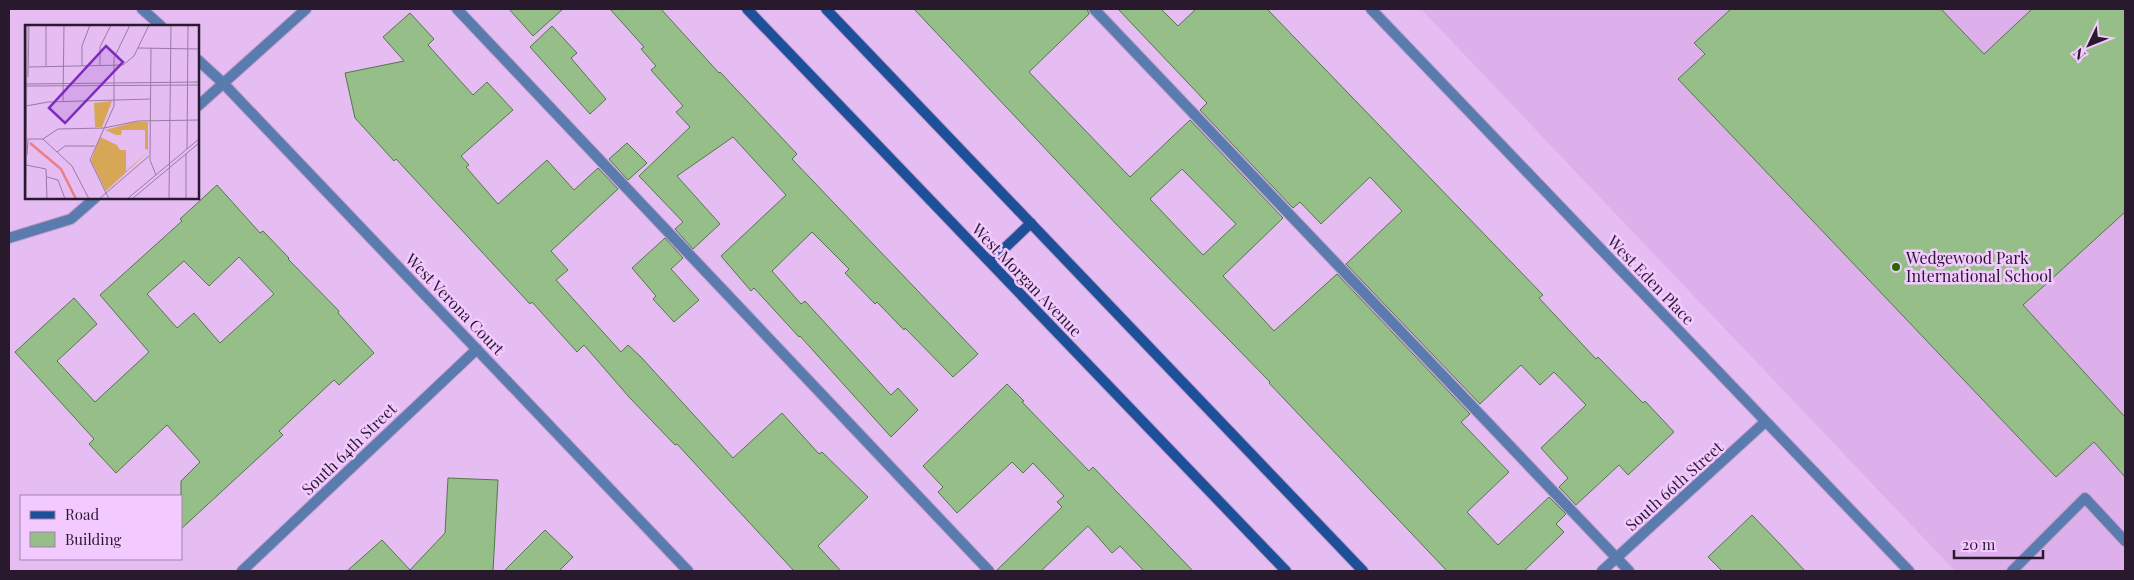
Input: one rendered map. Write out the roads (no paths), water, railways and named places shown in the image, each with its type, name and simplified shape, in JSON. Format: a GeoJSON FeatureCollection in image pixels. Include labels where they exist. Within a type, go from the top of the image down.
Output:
{"type":"FeatureCollection","features":[{"type":"Feature","properties":{"kind":"street"},"geometry":{"type":"LineString","coordinates":[[142,9],[160,25]]}},
{"type":"Feature","properties":{"kind":"street"},"geometry":{"type":"LineString","coordinates":[[199,105],[306,9]]}},
{"type":"Feature","properties":{"kind":"street"},"geometry":{"type":"LineString","coordinates":[[457,9],[989,571]]}},
{"type":"Feature","properties":{"kind":"street","name":"West Morgan Avenue"},"geometry":{"type":"LineString","coordinates":[[747,9],[1286,571]]}},
{"type":"Feature","properties":{"kind":"street"},"geometry":{"type":"LineString","coordinates":[[826,9],[1363,571]]}},
{"type":"Feature","properties":{"kind":"street"},"geometry":{"type":"LineString","coordinates":[[1094,9],[1629,571]]}},
{"type":"Feature","properties":{"kind":"street","name":"West Eden Place"},"geometry":{"type":"LineString","coordinates":[[1371,9],[1909,571]]}},
{"type":"Feature","properties":{"kind":"street","name":"West Verona Court"},"geometry":{"type":"LineString","coordinates":[[199,61],[223,83],[688,571]]}},
{"type":"Feature","properties":{"kind":"street"},"geometry":{"type":"LineString","coordinates":[[9,238],[71,219],[94,199]]}},
{"type":"Feature","properties":{"kind":"street"},"geometry":{"type":"LineString","coordinates":[[990,262],[1031,223]]}},
{"type":"Feature","properties":{"kind":"street","name":"South 64th Street"},"geometry":{"type":"LineString","coordinates":[[242,571],[477,349]]}},
{"type":"Feature","properties":{"kind":"street","name":"South 66th Street"},"geometry":{"type":"LineString","coordinates":[[1602,571],[1765,422]]}},
{"type":"Feature","properties":{"kind":"street"},"geometry":{"type":"LineString","coordinates":[[2012,571],[2085,498],[2125,541]]}},
{"type":"Feature","properties":{"kind":"place","name":"Wedgewood Park International School"},"geometry":{"type":"Point","coordinates":[1896,267]}}]}
